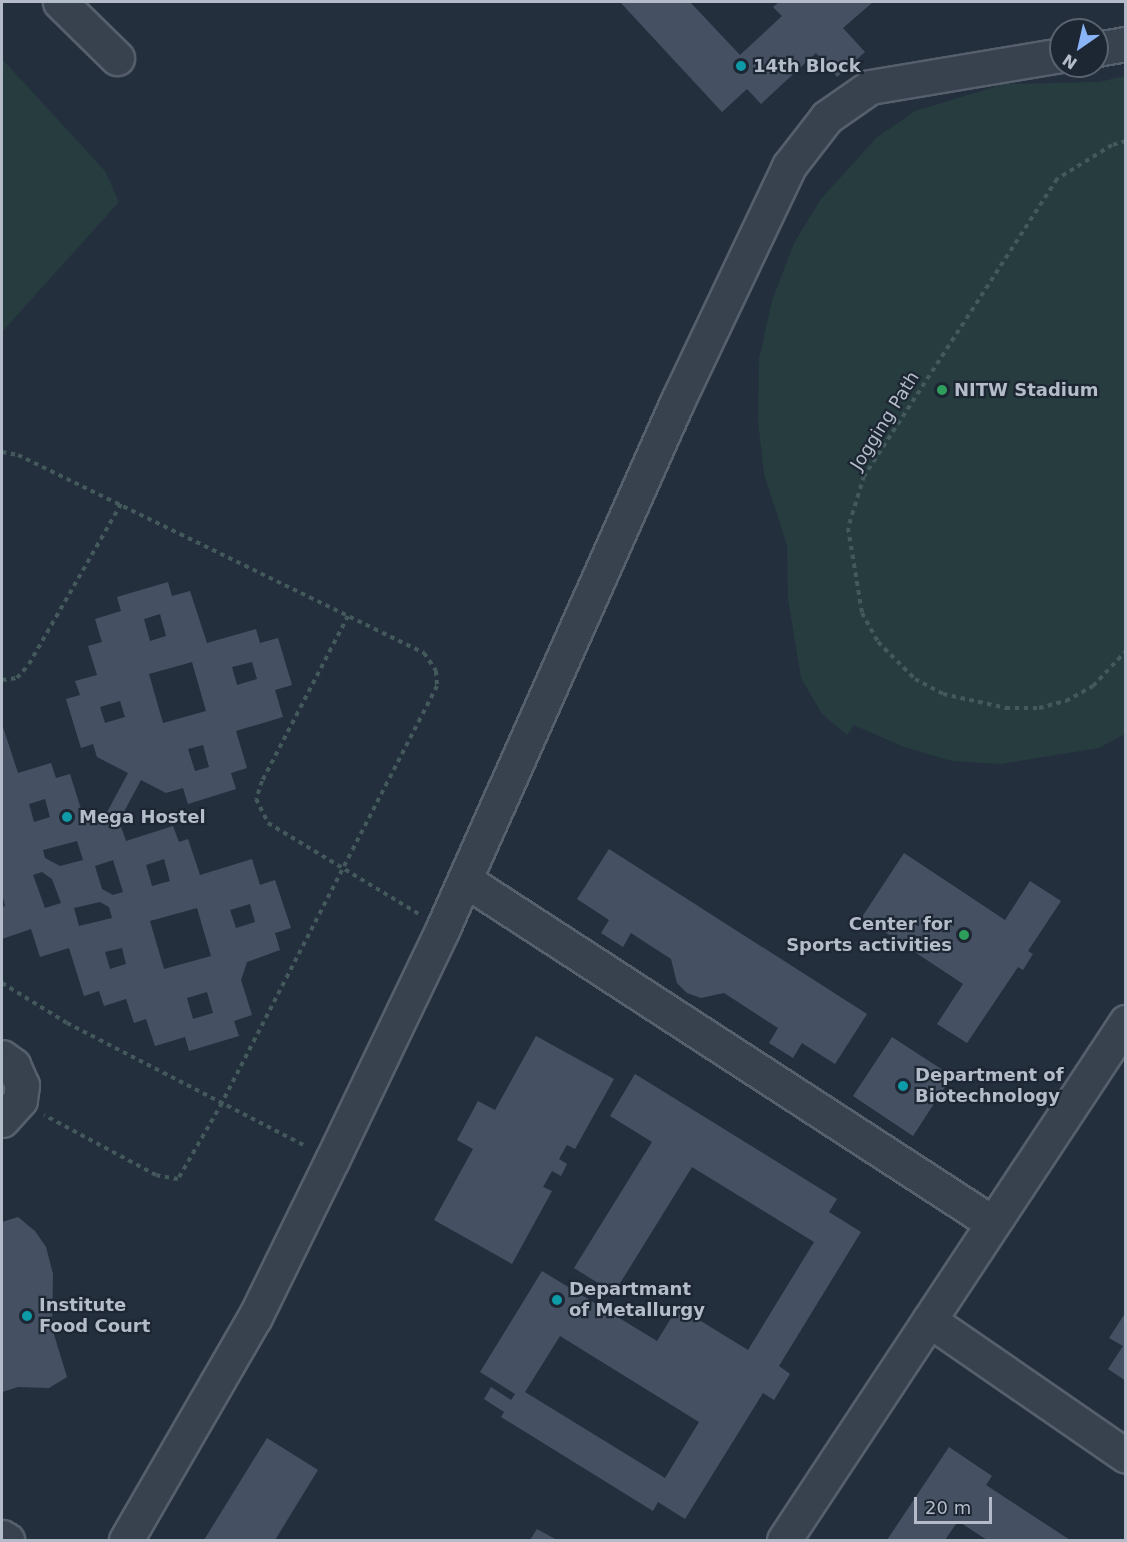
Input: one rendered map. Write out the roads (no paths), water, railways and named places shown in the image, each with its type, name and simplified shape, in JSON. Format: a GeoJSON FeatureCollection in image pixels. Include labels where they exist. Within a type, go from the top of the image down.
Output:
{"type":"FeatureCollection","features":[{"type":"Feature","properties":{"kind":"street"},"geometry":{"type":"LineString","coordinates":[[60,2],[117,58]]}},
{"type":"Feature","properties":{"kind":"street"},"geometry":{"type":"LineString","coordinates":[[1109,47],[1125,44]]}},
{"type":"Feature","properties":{"kind":"street"},"geometry":{"type":"LineString","coordinates":[[126,1540],[255,1317],[332,1160],[443,928],[678,400],[789,166],[827,117],[870,87],[1049,57]]}},
{"type":"Feature","properties":{"kind":"street"},"geometry":{"type":"LineString","coordinates":[[465,880],[991,1222]]}},
{"type":"Feature","properties":{"kind":"street"},"geometry":{"type":"LineString","coordinates":[[784,1540],[991,1222],[1125,1023]]}},
{"type":"Feature","properties":{"kind":"street"},"geometry":{"type":"LineString","coordinates":[[2,1057],[19,1074],[11,1110]]}},
{"type":"Feature","properties":{"kind":"street"},"geometry":{"type":"LineString","coordinates":[[929,1320],[1125,1456]]}},
{"type":"Feature","properties":{"kind":"street"},"geometry":{"type":"LineString","coordinates":[[2,1537],[7,1540]]}},
{"type":"Feature","properties":{"kind":"place","name":"14th Block"},"geometry":{"type":"Point","coordinates":[741,66]}},
{"type":"Feature","properties":{"kind":"place","name":"NITW Stadium"},"geometry":{"type":"Point","coordinates":[942,390]}},
{"type":"Feature","properties":{"kind":"place","name":"Mega Hostel"},"geometry":{"type":"Point","coordinates":[67,817]}},
{"type":"Feature","properties":{"kind":"place","name":"Center for Sports activities"},"geometry":{"type":"Point","coordinates":[964,935]}},
{"type":"Feature","properties":{"kind":"place","name":"Department of Biotechnology"},"geometry":{"type":"Point","coordinates":[903,1086]}},
{"type":"Feature","properties":{"kind":"place","name":"Departmant of Metallurgy"},"geometry":{"type":"Point","coordinates":[557,1300]}},
{"type":"Feature","properties":{"kind":"place","name":"Institute Food Court"},"geometry":{"type":"Point","coordinates":[27,1316]}}]}
